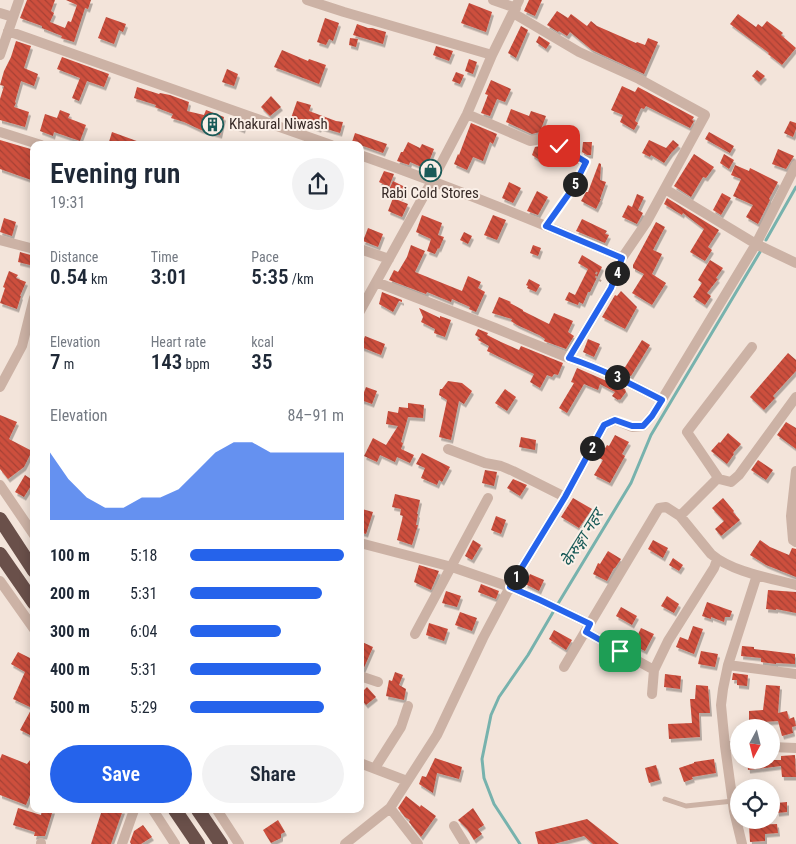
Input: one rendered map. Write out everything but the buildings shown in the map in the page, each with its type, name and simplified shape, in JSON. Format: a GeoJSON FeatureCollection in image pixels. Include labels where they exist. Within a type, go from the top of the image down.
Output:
{"type":"FeatureCollection","features":[{"type":"Feature","properties":{"kind":"highway"},"geometry":{"type":"LineString","coordinates":[[0,519],[30,565]]}},
{"type":"Feature","properties":{"kind":"highway"},"geometry":{"type":"LineString","coordinates":[[0,554],[30,597]]}},
{"type":"Feature","properties":{"kind":"highway"},"geometry":{"type":"LineString","coordinates":[[177,813],[198,844]]}},
{"type":"Feature","properties":{"kind":"highway"},"geometry":{"type":"LineString","coordinates":[[200,813],[221,844]]}},
{"type":"Feature","properties":{"kind":"street"},"geometry":{"type":"LineString","coordinates":[[0,55],[19,0]]}},
{"type":"Feature","properties":{"kind":"street"},"geometry":{"type":"LineString","coordinates":[[307,0],[492,55]]}},
{"type":"Feature","properties":{"kind":"street"},"geometry":{"type":"LineString","coordinates":[[493,0],[516,7],[579,52],[639,79],[704,115],[646,223],[622,258],[611,288],[569,358]]}},
{"type":"Feature","properties":{"kind":"street"},"geometry":{"type":"LineString","coordinates":[[364,304],[467,114],[492,55],[516,7]]}},
{"type":"Feature","properties":{"kind":"street"},"geometry":{"type":"LineString","coordinates":[[0,13],[13,17]]}},
{"type":"Feature","properties":{"kind":"street"},"geometry":{"type":"LineString","coordinates":[[8,31],[320,141]]}},
{"type":"Feature","properties":{"kind":"street"},"geometry":{"type":"LineString","coordinates":[[467,114],[530,141],[541,139],[559,146],[586,162]]}},
{"type":"Feature","properties":{"kind":"street"},"geometry":{"type":"LineString","coordinates":[[0,132],[30,142]]}},
{"type":"Feature","properties":{"kind":"street"},"geometry":{"type":"LineString","coordinates":[[364,156],[432,180],[622,258]]}},
{"type":"Feature","properties":{"kind":"street"},"geometry":{"type":"LineString","coordinates":[[345,844],[390,808],[437,735],[483,638],[510,587],[565,497],[604,425],[615,420],[632,426],[643,426],[652,416],[756,244],[796,165]]}},
{"type":"Feature","properties":{"kind":"street"},"geometry":{"type":"LineString","coordinates":[[665,188],[756,244],[796,263]]}},
{"type":"Feature","properties":{"kind":"street"},"geometry":{"type":"LineString","coordinates":[[0,240],[30,248]]}},
{"type":"Feature","properties":{"kind":"street"},"geometry":{"type":"LineString","coordinates":[[364,250],[389,259]]}},
{"type":"Feature","properties":{"kind":"street"},"geometry":{"type":"LineString","coordinates":[[376,282],[612,375],[662,400]]}},
{"type":"Feature","properties":{"kind":"street"},"geometry":{"type":"LineString","coordinates":[[0,387],[22,346],[30,314]]}},
{"type":"Feature","properties":{"kind":"street"},"geometry":{"type":"LineString","coordinates":[[752,346],[687,432],[719,479],[732,482],[739,475],[796,396]]}},
{"type":"Feature","properties":{"kind":"street"},"geometry":{"type":"LineString","coordinates":[[448,450],[485,463],[501,466],[565,497]]}},
{"type":"Feature","properties":{"kind":"street"},"geometry":{"type":"LineString","coordinates":[[796,471],[791,516],[793,540],[796,542]]}},
{"type":"Feature","properties":{"kind":"street"},"geometry":{"type":"LineString","coordinates":[[680,516],[719,479]]}},
{"type":"Feature","properties":{"kind":"street"},"geometry":{"type":"LineString","coordinates":[[0,485],[30,528]]}},
{"type":"Feature","properties":{"kind":"street"},"geometry":{"type":"LineString","coordinates":[[415,634],[488,498]]}},
{"type":"Feature","properties":{"kind":"street"},"geometry":{"type":"LineString","coordinates":[[564,667],[659,508],[666,507],[680,516],[717,560],[756,575],[796,584]]}},
{"type":"Feature","properties":{"kind":"street"},"geometry":{"type":"LineString","coordinates":[[364,544],[452,567],[510,587],[540,600],[654,670]]}},
{"type":"Feature","properties":{"kind":"street"},"geometry":{"type":"LineString","coordinates":[[652,694],[654,670],[668,641],[714,568],[717,560]]}},
{"type":"Feature","properties":{"kind":"street"},"geometry":{"type":"LineString","coordinates":[[730,780],[721,705],[723,689],[728,665],[756,575]]}},
{"type":"Feature","properties":{"kind":"street"},"geometry":{"type":"LineString","coordinates":[[0,580],[30,623]]}},
{"type":"Feature","properties":{"kind":"street"},"geometry":{"type":"LineString","coordinates":[[728,665],[796,674]]}},
{"type":"Feature","properties":{"kind":"street"},"geometry":{"type":"LineString","coordinates":[[364,677],[378,682]]}},
{"type":"Feature","properties":{"kind":"street"},"geometry":{"type":"LineString","coordinates":[[375,768],[401,727],[408,706]]}},
{"type":"Feature","properties":{"kind":"street"},"geometry":{"type":"LineString","coordinates":[[725,746],[730,746]]}},
{"type":"Feature","properties":{"kind":"street"},"geometry":{"type":"LineString","coordinates":[[780,747],[796,748]]}},
{"type":"Feature","properties":{"kind":"street"},"geometry":{"type":"LineString","coordinates":[[364,764],[407,781]]}},
{"type":"Feature","properties":{"kind":"street"},"geometry":{"type":"LineString","coordinates":[[390,808],[418,844]]}},
{"type":"Feature","properties":{"kind":"street"},"geometry":{"type":"LineString","coordinates":[[122,844],[133,813]]}},
{"type":"Feature","properties":{"kind":"street"},"geometry":{"type":"LineString","coordinates":[[155,813],[175,844]]}},
{"type":"Feature","properties":{"kind":"street"},"geometry":{"type":"LineString","coordinates":[[218,813],[238,844]]}},
{"type":"Feature","properties":{"kind":"street"},"geometry":{"type":"LineString","coordinates":[[454,826],[465,844]]}},
{"type":"Feature","properties":{"kind":"street"},"geometry":{"type":"LineString","coordinates":[[739,829],[742,844]]}},
{"type":"Feature","properties":{"kind":"lane"},"geometry":{"type":"LineString","coordinates":[[665,799],[686,806],[730,801]]}},
{"type":"Feature","properties":{"kind":"path"},"geometry":{"type":"LineString","coordinates":[[546,226],[573,188],[586,162]]}},
{"type":"Feature","properties":{"kind":"path"},"geometry":{"type":"LineString","coordinates":[[597,272],[595,276],[611,288]]}},
{"type":"Feature","properties":{"kind":"waterway","name":"केेरुङ्गा नहर"},"geometry":{"type":"LineString","coordinates":[[766,240],[796,187]]}},
{"type":"Feature","properties":{"kind":"waterway","name":"केेरुङ्गा नहर"},"geometry":{"type":"LineString","coordinates":[[520,844],[494,804],[484,778],[482,759],[491,715],[499,697],[528,655],[631,483],[651,435],[760,252]]}},
{"type":"Feature","properties":{"kind":"place","name":"Khakural Niwash"},"geometry":{"type":"Point","coordinates":[213,124]}},
{"type":"Feature","properties":{"kind":"place","name":"Rabi Cold Stores"},"geometry":{"type":"Point","coordinates":[430,170]}},
{"type":"Feature","properties":{"kind":"route"},"geometry":{"type":"LineString","coordinates":[[559,146],[586,162],[573,188],[546,226],[622,258],[611,288],[569,358],[619,378],[662,400],[643,426],[632,426],[615,420],[604,425],[565,497],[510,587],[590,624],[586,632],[620,651]]}}]}
